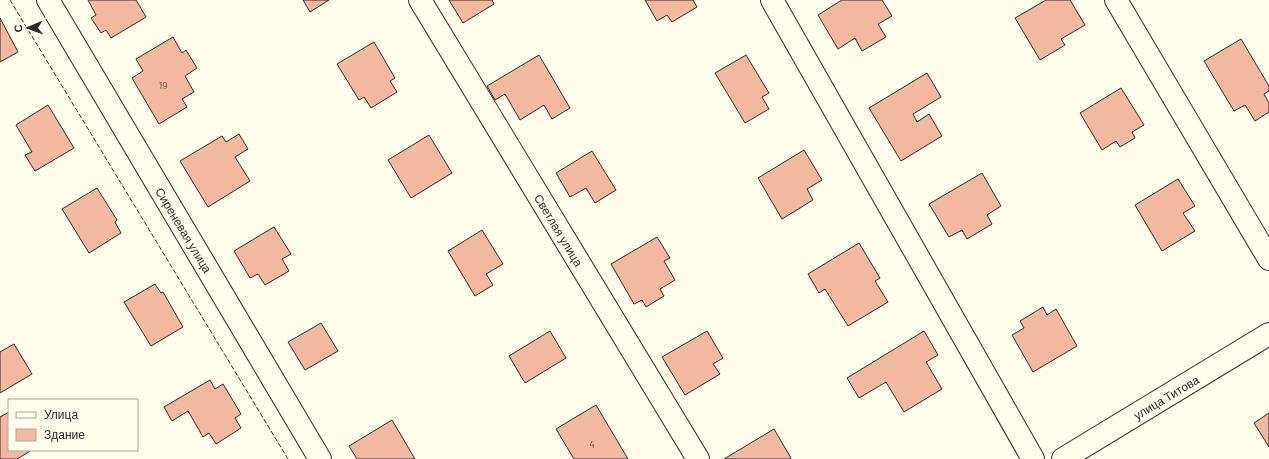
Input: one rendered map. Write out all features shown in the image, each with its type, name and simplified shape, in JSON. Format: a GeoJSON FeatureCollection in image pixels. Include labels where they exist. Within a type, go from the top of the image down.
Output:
{"type":"FeatureCollection","features":[{"type":"Feature","properties":{"kind":"street","name":"Сиреневая улица"},"geometry":{"type":"LineString","coordinates":[[48,0],[320,459]]}},
{"type":"Feature","properties":{"kind":"street","name":"Светлая улица"},"geometry":{"type":"LineString","coordinates":[[420,0],[698,459]]}},
{"type":"Feature","properties":{"kind":"street"},"geometry":{"type":"LineString","coordinates":[[772,0],[1034,459]]}},
{"type":"Feature","properties":{"kind":"street"},"geometry":{"type":"LineString","coordinates":[[1116,0],[1269,259]]}},
{"type":"Feature","properties":{"kind":"street","name":"улица Титова"},"geometry":{"type":"LineString","coordinates":[[1063,459],[1269,334]]}},
{"type":"Feature","properties":{"kind":"building"},"geometry":{"type":"Polygon","coordinates":[[[88,0],[136,0],[146,17],[111,38],[106,30],[101,33],[91,18],[96,15],[88,0]]]}},
{"type":"Feature","properties":{"kind":"building"},"geometry":{"type":"Polygon","coordinates":[[[303,0],[329,0],[310,12],[303,0]]]}},
{"type":"Feature","properties":{"kind":"building"},"geometry":{"type":"Polygon","coordinates":[[[449,0],[492,0],[494,4],[463,23],[449,0]]]}},
{"type":"Feature","properties":{"kind":"building"},"geometry":{"type":"Polygon","coordinates":[[[645,0],[693,0],[697,7],[672,22],[667,15],[657,21],[645,0]]]}},
{"type":"Feature","properties":{"kind":"building"},"geometry":{"type":"Polygon","coordinates":[[[842,0],[882,0],[892,16],[878,24],[886,37],[862,51],[855,38],[838,49],[818,15],[842,0]]]}},
{"type":"Feature","properties":{"kind":"building"},"geometry":{"type":"Polygon","coordinates":[[[1046,0],[1070,0],[1085,25],[1061,39],[1065,45],[1040,60],[1015,18],[1046,0]]]}},
{"type":"Feature","properties":{"kind":"building"},"geometry":{"type":"Polygon","coordinates":[[[0,18],[18,52],[0,62],[0,18]]]}},
{"type":"Feature","properties":{"kind":"building"},"geometry":{"type":"Polygon","coordinates":[[[173,37],[182,53],[186,50],[197,68],[185,76],[194,92],[182,99],[187,107],[159,124],[132,78],[143,71],[136,59],[173,37]]]}},
{"type":"Feature","properties":{"kind":"building"},"geometry":{"type":"Polygon","coordinates":[[[1241,39],[1269,86],[1269,91],[1264,94],[1269,103],[1269,112],[1255,121],[1245,105],[1234,111],[1204,61],[1241,39]]]}},
{"type":"Feature","properties":{"kind":"building"},"geometry":{"type":"Polygon","coordinates":[[[374,42],[395,78],[390,81],[397,92],[371,108],[364,97],[359,100],[337,64],[374,42]]]}},
{"type":"Feature","properties":{"kind":"building"},"geometry":{"type":"Polygon","coordinates":[[[539,55],[570,108],[552,119],[544,105],[520,120],[505,94],[495,100],[487,86],[539,55]]]}},
{"type":"Feature","properties":{"kind":"building"},"geometry":{"type":"Polygon","coordinates":[[[746,55],[769,93],[762,97],[769,109],[745,123],[715,73],[746,55]]]}},
{"type":"Feature","properties":{"kind":"building"},"geometry":{"type":"Polygon","coordinates":[[[927,73],[941,97],[913,114],[917,122],[929,114],[942,136],[901,161],[869,108],[927,73]]]}},
{"type":"Feature","properties":{"kind":"building"},"geometry":{"type":"Polygon","coordinates":[[[1121,88],[1144,125],[1132,132],[1135,138],[1120,147],[1116,141],[1102,150],[1080,113],[1121,88]]]}},
{"type":"Feature","properties":{"kind":"building"},"geometry":{"type":"Polygon","coordinates":[[[48,105],[74,148],[35,171],[25,155],[32,152],[16,125],[48,105]]]}},
{"type":"Feature","properties":{"kind":"building"},"geometry":{"type":"Polygon","coordinates":[[[239,134],[248,149],[235,157],[250,181],[208,207],[180,161],[222,136],[226,142],[239,134]]]}},
{"type":"Feature","properties":{"kind":"building"},"geometry":{"type":"Polygon","coordinates":[[[429,135],[452,173],[411,198],[388,160],[429,135]]]}},
{"type":"Feature","properties":{"kind":"building"},"geometry":{"type":"Polygon","coordinates":[[[804,150],[822,180],[807,189],[813,200],[782,219],[758,178],[804,150]]]}},
{"type":"Feature","properties":{"kind":"building"},"geometry":{"type":"Polygon","coordinates":[[[592,151],[616,190],[595,203],[586,188],[570,197],[556,173],[592,151]]]}},
{"type":"Feature","properties":{"kind":"building"},"geometry":{"type":"Polygon","coordinates":[[[982,173],[1001,206],[987,215],[992,224],[967,239],[962,230],[949,237],[929,204],[982,173]]]}},
{"type":"Feature","properties":{"kind":"building"},"geometry":{"type":"Polygon","coordinates":[[[1178,179],[1195,206],[1183,213],[1195,231],[1162,251],[1135,205],[1178,179]]]}},
{"type":"Feature","properties":{"kind":"building"},"geometry":{"type":"Polygon","coordinates":[[[97,188],[117,220],[115,222],[121,233],[89,253],[62,209],[97,188]]]}},
{"type":"Feature","properties":{"kind":"building"},"geometry":{"type":"Polygon","coordinates":[[[274,227],[291,254],[282,259],[289,271],[265,285],[258,274],[250,278],[234,251],[274,227]]]}},
{"type":"Feature","properties":{"kind":"building"},"geometry":{"type":"Polygon","coordinates":[[[482,230],[503,264],[486,274],[493,285],[475,296],[448,251],[482,230]]]}},
{"type":"Feature","properties":{"kind":"building"},"geometry":{"type":"Polygon","coordinates":[[[657,237],[670,258],[664,261],[675,280],[660,289],[664,296],[646,307],[642,300],[634,304],[611,264],[657,237]]]}},
{"type":"Feature","properties":{"kind":"building"},"geometry":{"type":"Polygon","coordinates":[[[859,243],[880,278],[875,281],[888,302],[848,326],[825,289],[819,293],[808,274],[859,243]]]}},
{"type":"Feature","properties":{"kind":"building"},"geometry":{"type":"Polygon","coordinates":[[[155,284],[161,293],[163,292],[183,327],[151,346],[124,302],[155,284]]]}},
{"type":"Feature","properties":{"kind":"building"},"geometry":{"type":"Polygon","coordinates":[[[1043,307],[1047,315],[1056,309],[1077,346],[1033,372],[1012,335],[1024,328],[1020,321],[1043,307]]]}},
{"type":"Feature","properties":{"kind":"building"},"geometry":{"type":"Polygon","coordinates":[[[321,323],[338,351],[305,370],[288,342],[321,323]]]}},
{"type":"Feature","properties":{"kind":"building"},"geometry":{"type":"Polygon","coordinates":[[[550,331],[566,358],[525,383],[509,356],[550,331]]]}},
{"type":"Feature","properties":{"kind":"building"},"geometry":{"type":"Polygon","coordinates":[[[707,331],[723,358],[713,364],[720,374],[685,395],[662,357],[707,331]]]}},
{"type":"Feature","properties":{"kind":"building"},"geometry":{"type":"Polygon","coordinates":[[[924,331],[938,355],[926,362],[942,389],[904,412],[886,382],[859,398],[847,378],[924,331]]]}},
{"type":"Feature","properties":{"kind":"building"},"geometry":{"type":"Polygon","coordinates":[[[14,344],[32,374],[0,393],[0,352],[14,344]]]}},
{"type":"Feature","properties":{"kind":"building"},"geometry":{"type":"Polygon","coordinates":[[[210,380],[215,389],[223,384],[241,414],[235,418],[241,428],[216,444],[209,433],[203,437],[188,411],[172,421],[164,407],[210,380]]]}},
{"type":"Feature","properties":{"kind":"building"},"geometry":{"type":"Polygon","coordinates":[[[596,405],[628,459],[574,459],[556,429],[596,405]]]}},
{"type":"Feature","properties":{"kind":"building"},"geometry":{"type":"Polygon","coordinates":[[[8,413],[8,451],[30,451],[17,459],[0,459],[0,417],[8,413]]]}},
{"type":"Feature","properties":{"kind":"building"},"geometry":{"type":"Polygon","coordinates":[[[1269,413],[1269,447],[1254,423],[1269,413]]]}},
{"type":"Feature","properties":{"kind":"building"},"geometry":{"type":"Polygon","coordinates":[[[392,420],[415,459],[357,459],[349,446],[392,420]]]}},
{"type":"Feature","properties":{"kind":"building"},"geometry":{"type":"Polygon","coordinates":[[[774,429],[791,458],[724,459],[774,429]]]}},
{"type":"Feature","properties":{"kind":"fence"},"geometry":{"type":"LineString","coordinates":[[10,0],[288,459]]}}]}
